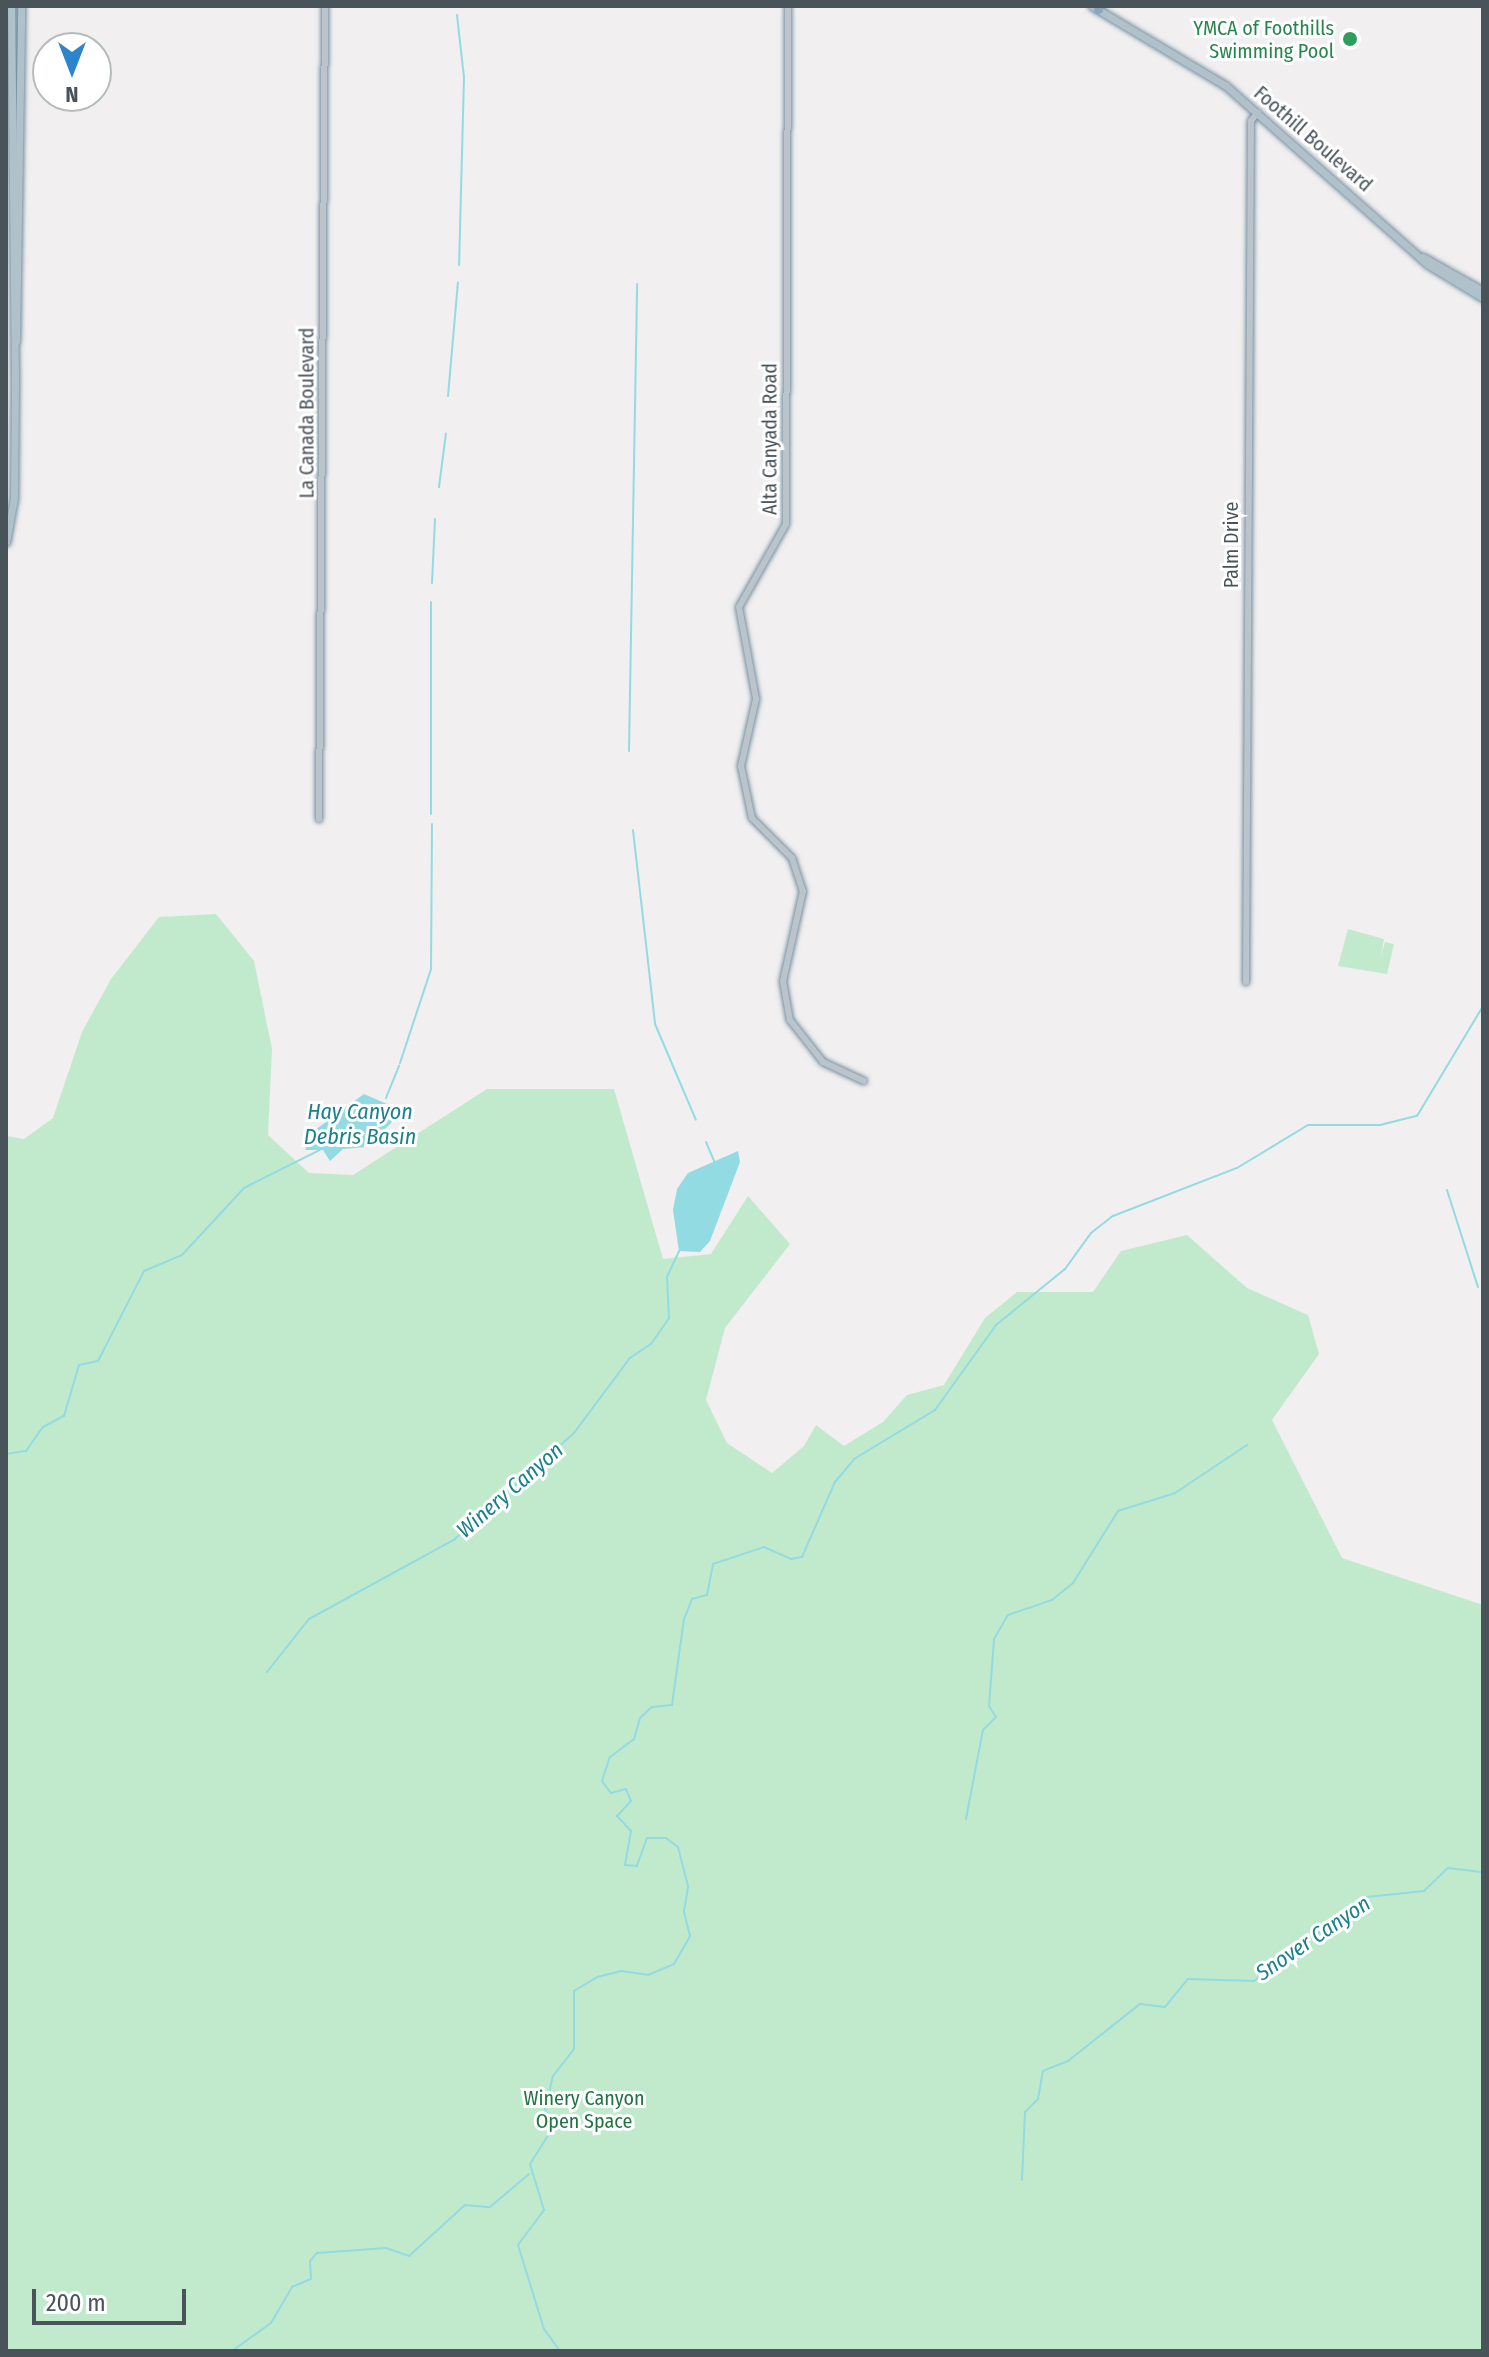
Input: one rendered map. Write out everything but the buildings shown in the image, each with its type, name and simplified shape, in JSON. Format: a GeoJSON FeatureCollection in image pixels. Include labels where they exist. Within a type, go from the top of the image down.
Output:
{"type":"FeatureCollection","features":[{"type":"Feature","properties":{"kind":"main road"},"geometry":{"type":"LineString","coordinates":[[6,542],[14,498],[11,6]]}},
{"type":"Feature","properties":{"kind":"main road"},"geometry":{"type":"LineString","coordinates":[[15,347],[20,320],[21,6]]}},
{"type":"Feature","properties":{"kind":"main road","name":"Foothill Boulevard"},"geometry":{"type":"LineString","coordinates":[[1096,7],[1195,65],[1258,112],[1423,257],[1483,298]]}},
{"type":"Feature","properties":{"kind":"main road","name":"Foothill Boulevard"},"geometry":{"type":"LineString","coordinates":[[1423,257],[1483,291]]}},
{"type":"Feature","properties":{"kind":"street","name":"La Canada Boulevard"},"geometry":{"type":"LineString","coordinates":[[319,819],[325,6]]}},
{"type":"Feature","properties":{"kind":"street","name":"Alta Canyada Road"},"geometry":{"type":"LineString","coordinates":[[788,6],[786,524],[739,607],[756,699],[741,766],[752,818],[792,858],[803,891],[783,981],[790,1020],[823,1062],[864,1081]]}},
{"type":"Feature","properties":{"kind":"street","name":"Palm Drive"},"geometry":{"type":"LineString","coordinates":[[1246,982],[1251,121],[1258,112]]}},
{"type":"Feature","properties":{"kind":"green space","name":"Winery Canyon Open Space"},"geometry":{"type":"Polygon","coordinates":[[[216,914],[254,961],[272,1049],[268,1135],[309,1173],[353,1175],[487,1089],[614,1089],[663,1259],[711,1254],[748,1196],[790,1244],[725,1328],[706,1400],[727,1443],[772,1473],[804,1446],[816,1425],[844,1446],[883,1422],[907,1395],[944,1385],[985,1318],[1017,1292],[1093,1292],[1121,1251],[1187,1235],[1247,1288],[1308,1315],[1319,1354],[1272,1420],[1342,1558],[1483,1605],[1483,2351],[6,2351],[6,1136],[24,1139],[53,1118],[82,1032],[111,979],[159,917],[216,914]]]}},
{"type":"Feature","properties":{"kind":"green space"},"geometry":{"type":"Polygon","coordinates":[[[1348,929],[1384,939],[1381,957],[1385,942],[1394,944],[1387,974],[1338,966],[1348,929]]]}},
{"type":"Feature","properties":{"kind":"water","name":"Hay Canyon Debris Basin"},"geometry":{"type":"Polygon","coordinates":[[[364,1094],[403,1111],[367,1147],[343,1149],[330,1161],[323,1150],[305,1150],[315,1130],[364,1094]]]}},
{"type":"Feature","properties":{"kind":"water"},"geometry":{"type":"Polygon","coordinates":[[[738,1151],[740,1162],[710,1241],[700,1252],[679,1251],[673,1210],[677,1189],[688,1173],[738,1151]]]}},
{"type":"Feature","properties":{"kind":"waterway"},"geometry":{"type":"LineString","coordinates":[[457,15],[464,77],[459,265]]}},
{"type":"Feature","properties":{"kind":"waterway"},"geometry":{"type":"LineString","coordinates":[[448,396],[458,282]]}},
{"type":"Feature","properties":{"kind":"waterway"},"geometry":{"type":"LineString","coordinates":[[629,751],[637,284]]}},
{"type":"Feature","properties":{"kind":"waterway"},"geometry":{"type":"LineString","coordinates":[[439,487],[446,433]]}},
{"type":"Feature","properties":{"kind":"waterway"},"geometry":{"type":"LineString","coordinates":[[432,583],[435,519]]}},
{"type":"Feature","properties":{"kind":"waterway"},"geometry":{"type":"LineString","coordinates":[[431,602],[431,814]]}},
{"type":"Feature","properties":{"kind":"waterway"},"geometry":{"type":"LineString","coordinates":[[400,1063],[431,969],[432,824]]}},
{"type":"Feature","properties":{"kind":"waterway"},"geometry":{"type":"LineString","coordinates":[[633,830],[655,1024],[696,1120]]}},
{"type":"Feature","properties":{"kind":"waterway"},"geometry":{"type":"LineString","coordinates":[[560,2351],[544,2329],[518,2245],[544,2210],[530,2164],[554,2126],[545,2110],[553,2076],[574,2049],[574,1991],[597,1977],[621,1971],[648,1975],[674,1964],[690,1936],[684,1912],[688,1886],[678,1847],[666,1838],[647,1838],[637,1866],[625,1865],[631,1831],[617,1816],[631,1801],[626,1789],[611,1793],[602,1781],[610,1757],[634,1739],[640,1718],[652,1707],[672,1705],[684,1619],[692,1599],[707,1595],[713,1564],[764,1547],[791,1559],[802,1557],[835,1482],[854,1459],[935,1410],[996,1325],[1065,1269],[1091,1233],[1113,1216],[1237,1168],[1308,1125],[1380,1125],[1417,1116],[1483,1006]]}},
{"type":"Feature","properties":{"kind":"waterway"},"geometry":{"type":"LineString","coordinates":[[386,1098],[399,1066]]}},
{"type":"Feature","properties":{"kind":"waterway"},"geometry":{"type":"LineString","coordinates":[[706,1142],[715,1163]]}},
{"type":"Feature","properties":{"kind":"waterway"},"geometry":{"type":"LineString","coordinates":[[6,1454],[26,1451],[43,1427],[64,1416],[79,1365],[98,1361],[144,1271],[182,1255],[244,1188],[320,1150]]}},
{"type":"Feature","properties":{"kind":"waterway"},"geometry":{"type":"LineString","coordinates":[[1447,1190],[1478,1287]]}},
{"type":"Feature","properties":{"kind":"waterway","name":"Winery Canyon"},"geometry":{"type":"LineString","coordinates":[[267,1672],[309,1619],[455,1539],[574,1433],[630,1358],[651,1344],[669,1318],[667,1277],[679,1251]]}},
{"type":"Feature","properties":{"kind":"waterway"},"geometry":{"type":"LineString","coordinates":[[966,1819],[983,1730],[996,1717],[989,1706],[994,1639],[1008,1615],[1052,1600],[1073,1583],[1118,1511],[1175,1493],[1247,1445]]}},
{"type":"Feature","properties":{"kind":"waterway","name":"Snover Canyon"},"geometry":{"type":"LineString","coordinates":[[1022,2180],[1025,2112],[1038,2099],[1043,2071],[1068,2061],[1140,2004],[1165,2007],[1188,1979],[1254,1981],[1367,1897],[1424,1891],[1448,1868],[1483,1872]]}},
{"type":"Feature","properties":{"kind":"waterway"},"geometry":{"type":"LineString","coordinates":[[232,2351],[271,2323],[292,2287],[311,2279],[310,2261],[317,2253],[386,2248],[409,2256],[465,2205],[490,2207],[529,2174]]}},
{"type":"Feature","properties":{"kind":"place","name":"YMCA of Foothills Swimming Pool"},"geometry":{"type":"Point","coordinates":[1350,39]}}]}
